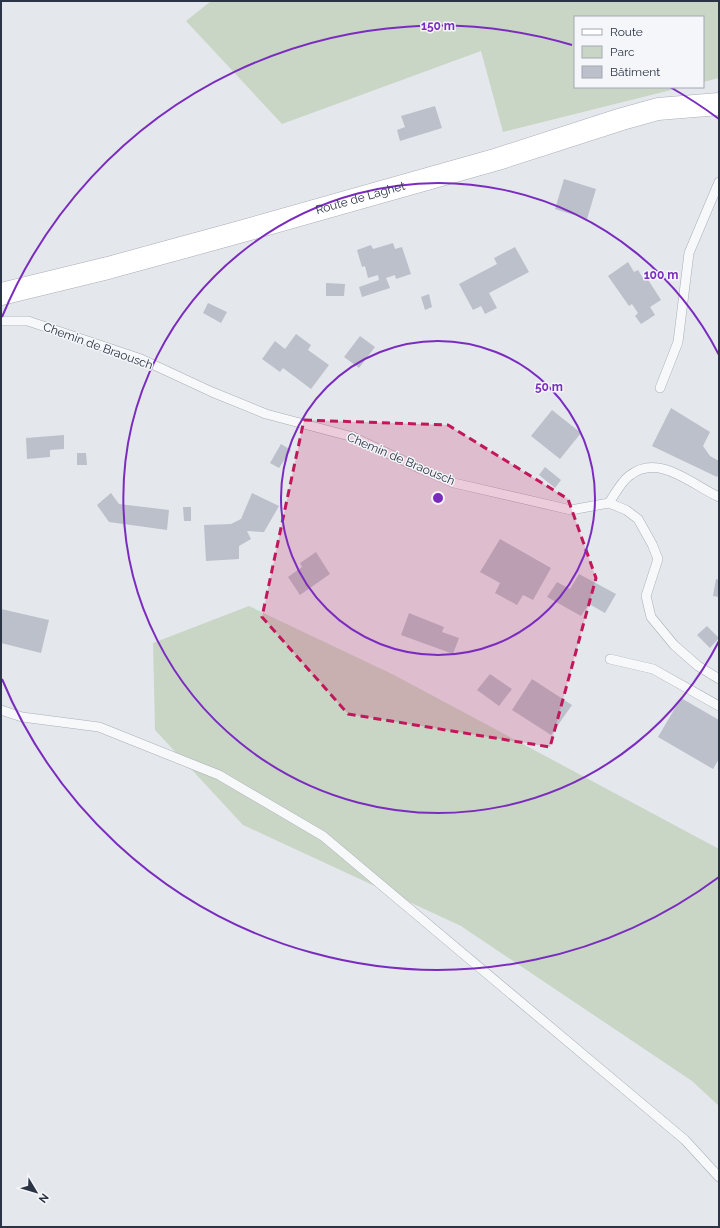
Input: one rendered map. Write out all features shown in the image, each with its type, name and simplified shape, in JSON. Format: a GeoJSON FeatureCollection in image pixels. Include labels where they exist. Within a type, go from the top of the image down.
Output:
{"type":"FeatureCollection","features":[{"type":"Feature","properties":{"kind":"main road","name":"Route de Laghet"},"geometry":{"type":"LineString","coordinates":[[1,294],[108,268],[251,229],[498,159],[658,109],[719,104]]}},
{"type":"Feature","properties":{"kind":"lane"},"geometry":{"type":"LineString","coordinates":[[660,388],[678,342],[689,253],[719,182]]}},
{"type":"Feature","properties":{"kind":"lane","name":"Chemin de Braousch"},"geometry":{"type":"LineString","coordinates":[[1,321],[28,321],[141,359],[212,392],[266,414],[353,437],[454,483],[571,510],[609,503]]}},
{"type":"Feature","properties":{"kind":"lane"},"geometry":{"type":"LineString","coordinates":[[719,497],[672,471],[659,467],[642,468],[629,476],[609,503],[626,510],[638,519],[652,544],[658,559],[646,596],[651,617],[674,645],[698,666],[719,679]]}},
{"type":"Feature","properties":{"kind":"lane"},"geometry":{"type":"LineString","coordinates":[[610,659],[653,669],[719,706]]}},
{"type":"Feature","properties":{"kind":"lane"},"geometry":{"type":"LineString","coordinates":[[1,710],[22,717],[99,726],[219,775],[323,836],[685,1140],[719,1177]]}},
{"type":"Feature","properties":{"kind":"highlighted area"},"geometry":{"type":"Polygon","coordinates":[[[304,420],[448,425],[568,499],[596,578],[550,747],[348,714],[262,617],[304,420]]]}},
{"type":"Feature","properties":{"kind":"green space"},"geometry":{"type":"Polygon","coordinates":[[[211,1],[719,1],[719,78],[704,82],[704,16],[574,16],[574,88],[679,88],[503,132],[481,51],[282,124],[186,21],[211,1]]]}},
{"type":"Feature","properties":{"kind":"green space"},"geometry":{"type":"Polygon","coordinates":[[[249,606],[394,675],[719,849],[719,1106],[692,1081],[461,926],[243,825],[155,730],[153,643],[249,606]]]}},
{"type":"Feature","properties":{"kind":"building"},"geometry":{"type":"Polygon","coordinates":[[[435,106],[442,128],[400,141],[397,130],[405,127],[401,116],[435,106]]]}},
{"type":"Feature","properties":{"kind":"building"},"geometry":{"type":"Polygon","coordinates":[[[564,179],[596,189],[587,219],[555,209],[564,179]]]}},
{"type":"Feature","properties":{"kind":"building"},"geometry":{"type":"Polygon","coordinates":[[[393,243],[395,249],[402,247],[411,274],[396,279],[395,275],[386,278],[390,288],[362,297],[359,287],[379,280],[378,275],[368,278],[365,266],[362,267],[357,250],[371,245],[373,249],[393,243]]]}},
{"type":"Feature","properties":{"kind":"building"},"geometry":{"type":"Polygon","coordinates":[[[515,247],[529,272],[489,293],[497,308],[485,314],[481,306],[473,310],[459,284],[497,264],[494,258],[515,247]]]}},
{"type":"Feature","properties":{"kind":"building"},"geometry":{"type":"Polygon","coordinates":[[[628,262],[634,272],[638,270],[644,280],[647,278],[661,300],[650,307],[655,315],[641,324],[635,316],[638,313],[632,304],[629,306],[608,276],[628,262]]]}},
{"type":"Feature","properties":{"kind":"building"},"geometry":{"type":"Polygon","coordinates":[[[326,283],[345,284],[344,296],[326,296],[326,283]]]}},
{"type":"Feature","properties":{"kind":"building"},"geometry":{"type":"Polygon","coordinates":[[[429,294],[432,307],[425,310],[421,297],[429,294]]]}},
{"type":"Feature","properties":{"kind":"building"},"geometry":{"type":"Polygon","coordinates":[[[208,303],[227,312],[221,323],[203,313],[208,303]]]}},
{"type":"Feature","properties":{"kind":"building"},"geometry":{"type":"Polygon","coordinates":[[[296,334],[311,345],[308,350],[329,365],[311,389],[283,368],[280,372],[262,359],[275,341],[285,349],[296,334]]]}},
{"type":"Feature","properties":{"kind":"building"},"geometry":{"type":"Polygon","coordinates":[[[360,336],[375,347],[359,368],[344,357],[360,336]]]}},
{"type":"Feature","properties":{"kind":"building"},"geometry":{"type":"Polygon","coordinates":[[[671,408],[710,432],[703,446],[710,456],[719,461],[719,473],[717,477],[652,446],[671,408]]]}},
{"type":"Feature","properties":{"kind":"building"},"geometry":{"type":"Polygon","coordinates":[[[552,410],[581,433],[560,459],[531,436],[552,410]]]}},
{"type":"Feature","properties":{"kind":"building"},"geometry":{"type":"Polygon","coordinates":[[[64,435],[64,449],[50,450],[50,457],[27,459],[26,438],[64,435]]]}},
{"type":"Feature","properties":{"kind":"building"},"geometry":{"type":"Polygon","coordinates":[[[281,444],[291,450],[279,468],[270,463],[281,444]]]}},
{"type":"Feature","properties":{"kind":"building"},"geometry":{"type":"Polygon","coordinates":[[[77,453],[86,453],[87,465],[77,465],[77,453]]]}},
{"type":"Feature","properties":{"kind":"building"},"geometry":{"type":"Polygon","coordinates":[[[545,467],[561,480],[555,488],[539,475],[545,467]]]}},
{"type":"Feature","properties":{"kind":"building"},"geometry":{"type":"Polygon","coordinates":[[[111,493],[119,504],[169,510],[167,530],[109,522],[97,505],[111,493]]]}},
{"type":"Feature","properties":{"kind":"building"},"geometry":{"type":"Polygon","coordinates":[[[252,493],[279,506],[264,532],[247,531],[251,539],[239,546],[239,559],[206,561],[204,525],[231,524],[241,519],[252,493]]]}},
{"type":"Feature","properties":{"kind":"building"},"geometry":{"type":"Polygon","coordinates":[[[183,507],[191,507],[191,521],[184,521],[183,507]]]}},
{"type":"Feature","properties":{"kind":"building"},"geometry":{"type":"Polygon","coordinates":[[[500,539],[551,568],[533,600],[523,595],[517,605],[495,593],[500,583],[480,572],[500,539]]]}},
{"type":"Feature","properties":{"kind":"building"},"geometry":{"type":"Polygon","coordinates":[[[316,552],[330,574],[300,595],[288,577],[302,567],[300,563],[316,552]]]}},
{"type":"Feature","properties":{"kind":"building"},"geometry":{"type":"Polygon","coordinates":[[[579,574],[616,594],[605,613],[589,604],[581,616],[547,597],[557,582],[570,589],[579,574]]]}},
{"type":"Feature","properties":{"kind":"building"},"geometry":{"type":"Polygon","coordinates":[[[716,579],[719,580],[719,597],[713,596],[716,579]]]}},
{"type":"Feature","properties":{"kind":"building"},"geometry":{"type":"Polygon","coordinates":[[[1,609],[49,620],[41,653],[1,643],[1,609]]]}},
{"type":"Feature","properties":{"kind":"building"},"geometry":{"type":"Polygon","coordinates":[[[409,613],[444,627],[442,632],[459,638],[453,654],[401,635],[409,613]]]}},
{"type":"Feature","properties":{"kind":"building"},"geometry":{"type":"Polygon","coordinates":[[[707,626],[719,638],[710,648],[697,635],[707,626]]]}},
{"type":"Feature","properties":{"kind":"building"},"geometry":{"type":"Polygon","coordinates":[[[490,674],[512,689],[499,706],[477,690],[490,674]]]}},
{"type":"Feature","properties":{"kind":"building"},"geometry":{"type":"Polygon","coordinates":[[[532,679],[572,705],[551,735],[512,710],[532,679]]]}},
{"type":"Feature","properties":{"kind":"building"},"geometry":{"type":"Polygon","coordinates":[[[681,698],[719,720],[719,759],[713,769],[658,737],[681,698]]]}}]}
